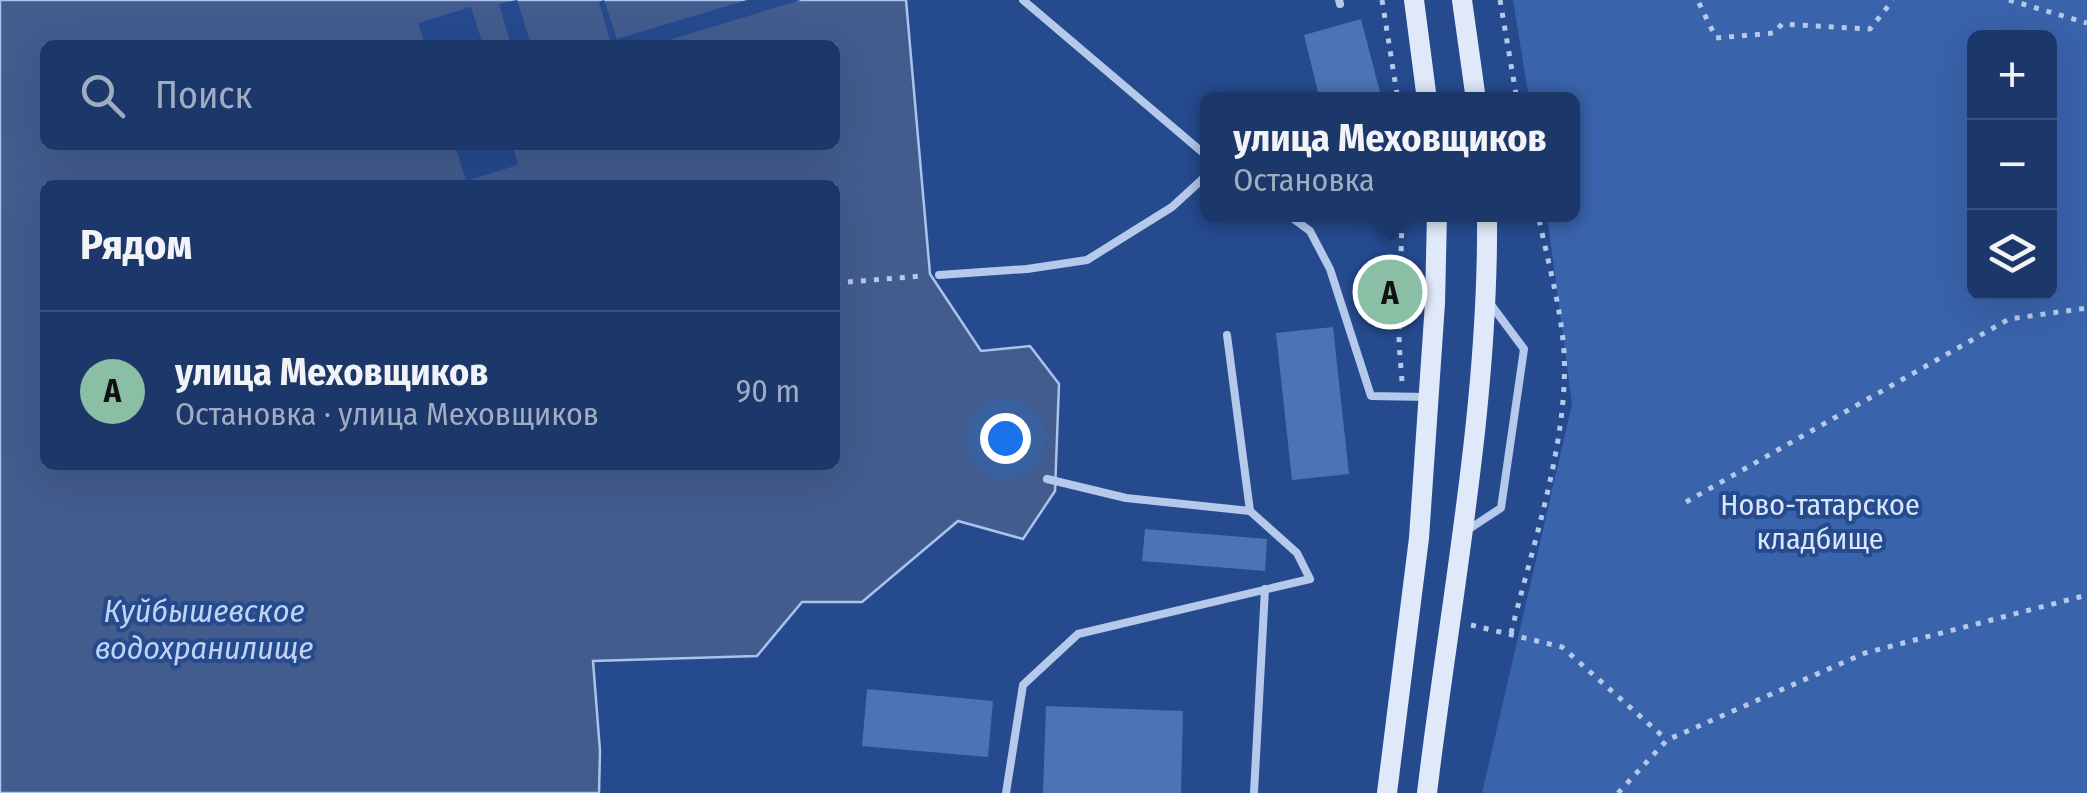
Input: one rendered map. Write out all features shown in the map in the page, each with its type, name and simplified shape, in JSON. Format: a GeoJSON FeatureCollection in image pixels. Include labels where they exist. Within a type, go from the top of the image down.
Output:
{"type":"FeatureCollection","features":[{"type":"Feature","properties":{"kind":"main road"},"geometry":{"type":"LineString","coordinates":[[1414,0],[1426,92]]}},
{"type":"Feature","properties":{"kind":"main road"},"geometry":{"type":"LineString","coordinates":[[1462,0],[1475,92]]}},
{"type":"Feature","properties":{"kind":"main road"},"geometry":{"type":"LineString","coordinates":[[1387,793],[1418,538],[1437,222]]}},
{"type":"Feature","properties":{"kind":"main road"},"geometry":{"type":"LineString","coordinates":[[1427,793],[1488,301],[1487,222]]}},
{"type":"Feature","properties":{"kind":"lane"},"geometry":{"type":"LineString","coordinates":[[1023,0],[1200,150]]}},
{"type":"Feature","properties":{"kind":"lane"},"geometry":{"type":"LineString","coordinates":[[940,275],[1087,260],[1172,207],[1200,181]]}},
{"type":"Feature","properties":{"kind":"lane"},"geometry":{"type":"LineString","coordinates":[[1297,222],[1310,231],[1330,270],[1372,396],[1427,397]]}},
{"type":"Feature","properties":{"kind":"lane"},"geometry":{"type":"LineString","coordinates":[[1462,534],[1501,508],[1524,348],[1488,301]]}},
{"type":"Feature","properties":{"kind":"lane"},"geometry":{"type":"LineString","coordinates":[[1227,335],[1250,511]]}},
{"type":"Feature","properties":{"kind":"lane"},"geometry":{"type":"LineString","coordinates":[[1006,793],[1023,685],[1078,634],[1310,579],[1297,553],[1250,511],[1126,498],[1047,479]]}},
{"type":"Feature","properties":{"kind":"lane"},"geometry":{"type":"LineString","coordinates":[[1254,793],[1265,589]]}},
{"type":"Feature","properties":{"kind":"path"},"geometry":{"type":"LineString","coordinates":[[1382,0],[1397,92]]}},
{"type":"Feature","properties":{"kind":"path"},"geometry":{"type":"LineString","coordinates":[[1500,0],[1516,92]]}},
{"type":"Feature","properties":{"kind":"path"},"geometry":{"type":"LineString","coordinates":[[1700,2],[1716,38],[1774,34],[1782,24],[1870,29],[1893,0]]}},
{"type":"Feature","properties":{"kind":"path"},"geometry":{"type":"LineString","coordinates":[[2009,0],[2087,23]]}},
{"type":"Feature","properties":{"kind":"path"},"geometry":{"type":"LineString","coordinates":[[1402,222],[1399,344],[1404,397]]}},
{"type":"Feature","properties":{"kind":"path"},"geometry":{"type":"LineString","coordinates":[[1511,632],[1564,403],[1564,349],[1540,222]]}},
{"type":"Feature","properties":{"kind":"path"},"geometry":{"type":"LineString","coordinates":[[840,283],[940,275]]}},
{"type":"Feature","properties":{"kind":"path"},"geometry":{"type":"LineString","coordinates":[[1686,502],[2009,318],[2087,308]]}},
{"type":"Feature","properties":{"kind":"path"},"geometry":{"type":"LineString","coordinates":[[1618,793],[1668,740],[1865,653],[2087,595]]}},
{"type":"Feature","properties":{"kind":"path"},"geometry":{"type":"LineString","coordinates":[[1449,621],[1511,632],[1562,647],[1668,740]]}},
{"type":"Feature","properties":{"kind":"green space","name":"Ново-татарское кладбище"},"geometry":{"type":"Polygon","coordinates":[[[1513,0],[2087,0],[2087,793],[1482,793],[1572,404],[1548,222],[1580,222],[1580,92],[1528,92],[1513,0]]]}},
{"type":"Feature","properties":{"kind":"water","name":"Куйбышевское водохранилище"},"geometry":{"type":"Polygon","coordinates":[[[0,0],[906,0],[930,274],[981,351],[1030,346],[1059,384],[1055,491],[1023,539],[958,521],[862,602],[802,602],[757,656],[593,661],[599,793],[0,793],[0,0]]]}},
{"type":"Feature","properties":{"kind":"pier"},"geometry":{"type":"Polygon","coordinates":[[[517,0],[529,40],[510,40],[499,4],[517,0]]]}},
{"type":"Feature","properties":{"kind":"pier"},"geometry":{"type":"Polygon","coordinates":[[[604,0],[617,39],[747,0],[801,0],[669,40],[610,40],[599,2],[604,0]]]}},
{"type":"Feature","properties":{"kind":"pier"},"geometry":{"type":"Polygon","coordinates":[[[471,7],[481,40],[423,40],[418,23],[471,7]]]}},
{"type":"Feature","properties":{"kind":"pier"},"geometry":{"type":"Polygon","coordinates":[[[457,150],[514,150],[518,165],[466,180],[457,150]]]}},
{"type":"Feature","properties":{"kind":"building"},"geometry":{"type":"Polygon","coordinates":[[[1361,19],[1380,92],[1318,92],[1304,35],[1361,19]]]}},
{"type":"Feature","properties":{"kind":"building"},"geometry":{"type":"Polygon","coordinates":[[[1333,327],[1349,474],[1292,480],[1276,333],[1333,327]]]}},
{"type":"Feature","properties":{"kind":"building"},"geometry":{"type":"Polygon","coordinates":[[[1145,529],[1267,539],[1265,571],[1142,561],[1145,529]]]}},
{"type":"Feature","properties":{"kind":"building"},"geometry":{"type":"Polygon","coordinates":[[[867,689],[993,701],[988,757],[862,746],[867,689]]]}},
{"type":"Feature","properties":{"kind":"building"},"geometry":{"type":"Polygon","coordinates":[[[1046,706],[1183,711],[1181,793],[1043,793],[1046,706]]]}},
{"type":"Feature","properties":{"kind":"place","name":"улица Меховщиков"},"geometry":{"type":"Point","coordinates":[1390,292]}}]}
